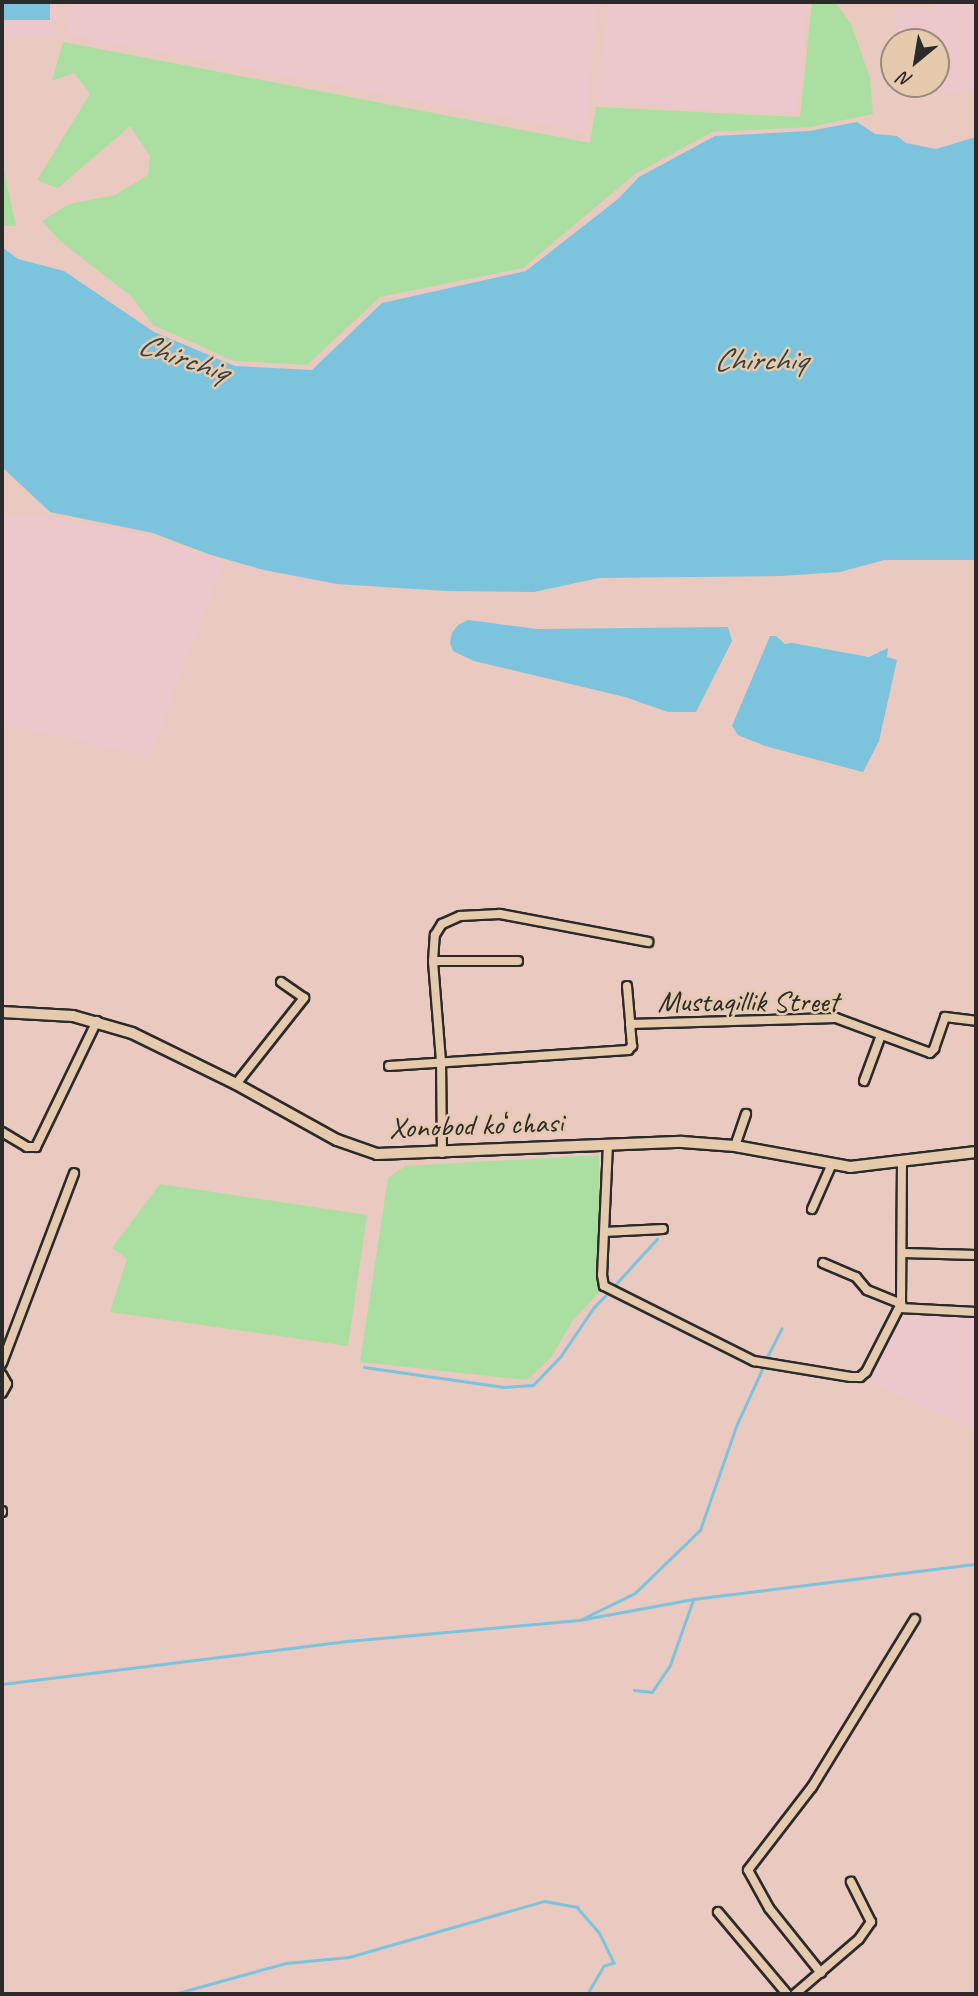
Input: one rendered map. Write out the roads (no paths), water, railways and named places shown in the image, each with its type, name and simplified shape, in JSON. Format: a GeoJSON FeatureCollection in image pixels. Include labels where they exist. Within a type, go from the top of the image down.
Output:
{"type":"FeatureCollection","features":[{"type":"Feature","properties":{"kind":"main road","name":"Xonobod koʻchasi"},"geometry":{"type":"LineString","coordinates":[[4,1012],[61,1014],[97,1021],[149,1040],[337,1140],[383,1154],[674,1141],[735,1146],[831,1166],[859,1167],[976,1152]]}},
{"type":"Feature","properties":{"kind":"street"},"geometry":{"type":"LineString","coordinates":[[442,1153],[441,1061],[433,961],[435,935],[442,924],[460,916],[479,914],[526,918],[648,942]]}},
{"type":"Feature","properties":{"kind":"street"},"geometry":{"type":"LineString","coordinates":[[433,961],[518,961]]}},
{"type":"Feature","properties":{"kind":"street"},"geometry":{"type":"LineString","coordinates":[[236,1084],[304,998],[281,982]]}},
{"type":"Feature","properties":{"kind":"street"},"geometry":{"type":"LineString","coordinates":[[627,986],[630,1024]]}},
{"type":"Feature","properties":{"kind":"street","name":"Mustaqillik Street"},"geometry":{"type":"LineString","coordinates":[[389,1066],[628,1050],[632,1046],[630,1024],[836,1018],[929,1053],[934,1049],[945,1017],[976,1021]]}},
{"type":"Feature","properties":{"kind":"street"},"geometry":{"type":"LineString","coordinates":[[2,1132],[27,1147],[36,1147],[97,1021]]}},
{"type":"Feature","properties":{"kind":"street"},"geometry":{"type":"LineString","coordinates":[[863,1081],[881,1035]]}},
{"type":"Feature","properties":{"kind":"street"},"geometry":{"type":"LineString","coordinates":[[735,1146],[746,1114]]}},
{"type":"Feature","properties":{"kind":"street"},"geometry":{"type":"LineString","coordinates":[[608,1144],[602,1282],[608,1290],[766,1364],[860,1377],[866,1373],[901,1306],[902,1160]]}},
{"type":"Feature","properties":{"kind":"street"},"geometry":{"type":"LineString","coordinates":[[812,1209],[831,1166]]}},
{"type":"Feature","properties":{"kind":"street"},"geometry":{"type":"LineString","coordinates":[[2,1363],[74,1174]]}},
{"type":"Feature","properties":{"kind":"street"},"geometry":{"type":"LineString","coordinates":[[604,1232],[663,1229]]}},
{"type":"Feature","properties":{"kind":"street"},"geometry":{"type":"LineString","coordinates":[[903,1253],[976,1255]]}},
{"type":"Feature","properties":{"kind":"street"},"geometry":{"type":"LineString","coordinates":[[822,1263],[856,1277],[867,1290],[901,1306],[976,1312]]}},
{"type":"Feature","properties":{"kind":"street"},"geometry":{"type":"LineString","coordinates":[[2,1375],[7,1384],[2,1393]]}},
{"type":"Feature","properties":{"kind":"street"},"geometry":{"type":"LineString","coordinates":[[821,1973],[769,1908],[748,1870],[812,1787],[915,1619]]}},
{"type":"Feature","properties":{"kind":"street"},"geometry":{"type":"LineString","coordinates":[[718,1912],[788,1994],[821,1973],[859,1939],[871,1922],[851,1882]]}},
{"type":"Feature","properties":{"kind":"water"},"geometry":{"type":"Polygon","coordinates":[[[2,2],[50,2],[50,20],[2,20],[2,2]]]}},
{"type":"Feature","properties":{"kind":"water","name":"Chirchiq"},"geometry":{"type":"Polygon","coordinates":[[[857,122],[875,134],[897,136],[906,143],[936,149],[976,137],[976,560],[884,560],[840,572],[781,576],[599,578],[534,592],[446,591],[337,584],[264,570],[208,554],[153,533],[50,512],[2,467],[2,247],[18,259],[64,271],[154,332],[235,366],[312,370],[382,303],[526,271],[618,199],[639,177],[715,136],[809,131],[857,122]]]}},
{"type":"Feature","properties":{"kind":"water"},"geometry":{"type":"Polygon","coordinates":[[[468,620],[538,629],[728,627],[732,641],[696,712],[668,712],[625,697],[474,661],[453,651],[450,643],[452,633],[458,625],[468,620]]]}},
{"type":"Feature","properties":{"kind":"water"},"geometry":{"type":"Polygon","coordinates":[[[770,636],[776,636],[785,644],[869,657],[888,648],[887,657],[897,660],[879,741],[863,772],[765,746],[738,735],[732,726],[770,636]]]}},
{"type":"Feature","properties":{"kind":"waterway"},"geometry":{"type":"LineString","coordinates":[[613,1287],[657,1239]]}},
{"type":"Feature","properties":{"kind":"waterway"},"geometry":{"type":"LineString","coordinates":[[364,1367],[504,1387],[533,1385],[560,1357],[594,1307],[609,1292]]}},
{"type":"Feature","properties":{"kind":"waterway"},"geometry":{"type":"LineString","coordinates":[[766,1359],[781,1329]]}},
{"type":"Feature","properties":{"kind":"waterway"},"geometry":{"type":"LineString","coordinates":[[582,1619],[635,1593],[700,1530],[737,1424],[764,1365]]}},
{"type":"Feature","properties":{"kind":"waterway"},"geometry":{"type":"LineString","coordinates":[[2,1684],[348,1641],[579,1620],[693,1599],[976,1564]]}},
{"type":"Feature","properties":{"kind":"waterway"},"geometry":{"type":"LineString","coordinates":[[634,1690],[652,1692],[670,1665],[693,1600]]}},
{"type":"Feature","properties":{"kind":"waterway"},"geometry":{"type":"LineString","coordinates":[[174,1994],[286,1963],[349,1957],[544,1901],[577,1907],[599,1932],[614,1963],[604,1966],[588,1994]]}}]}
